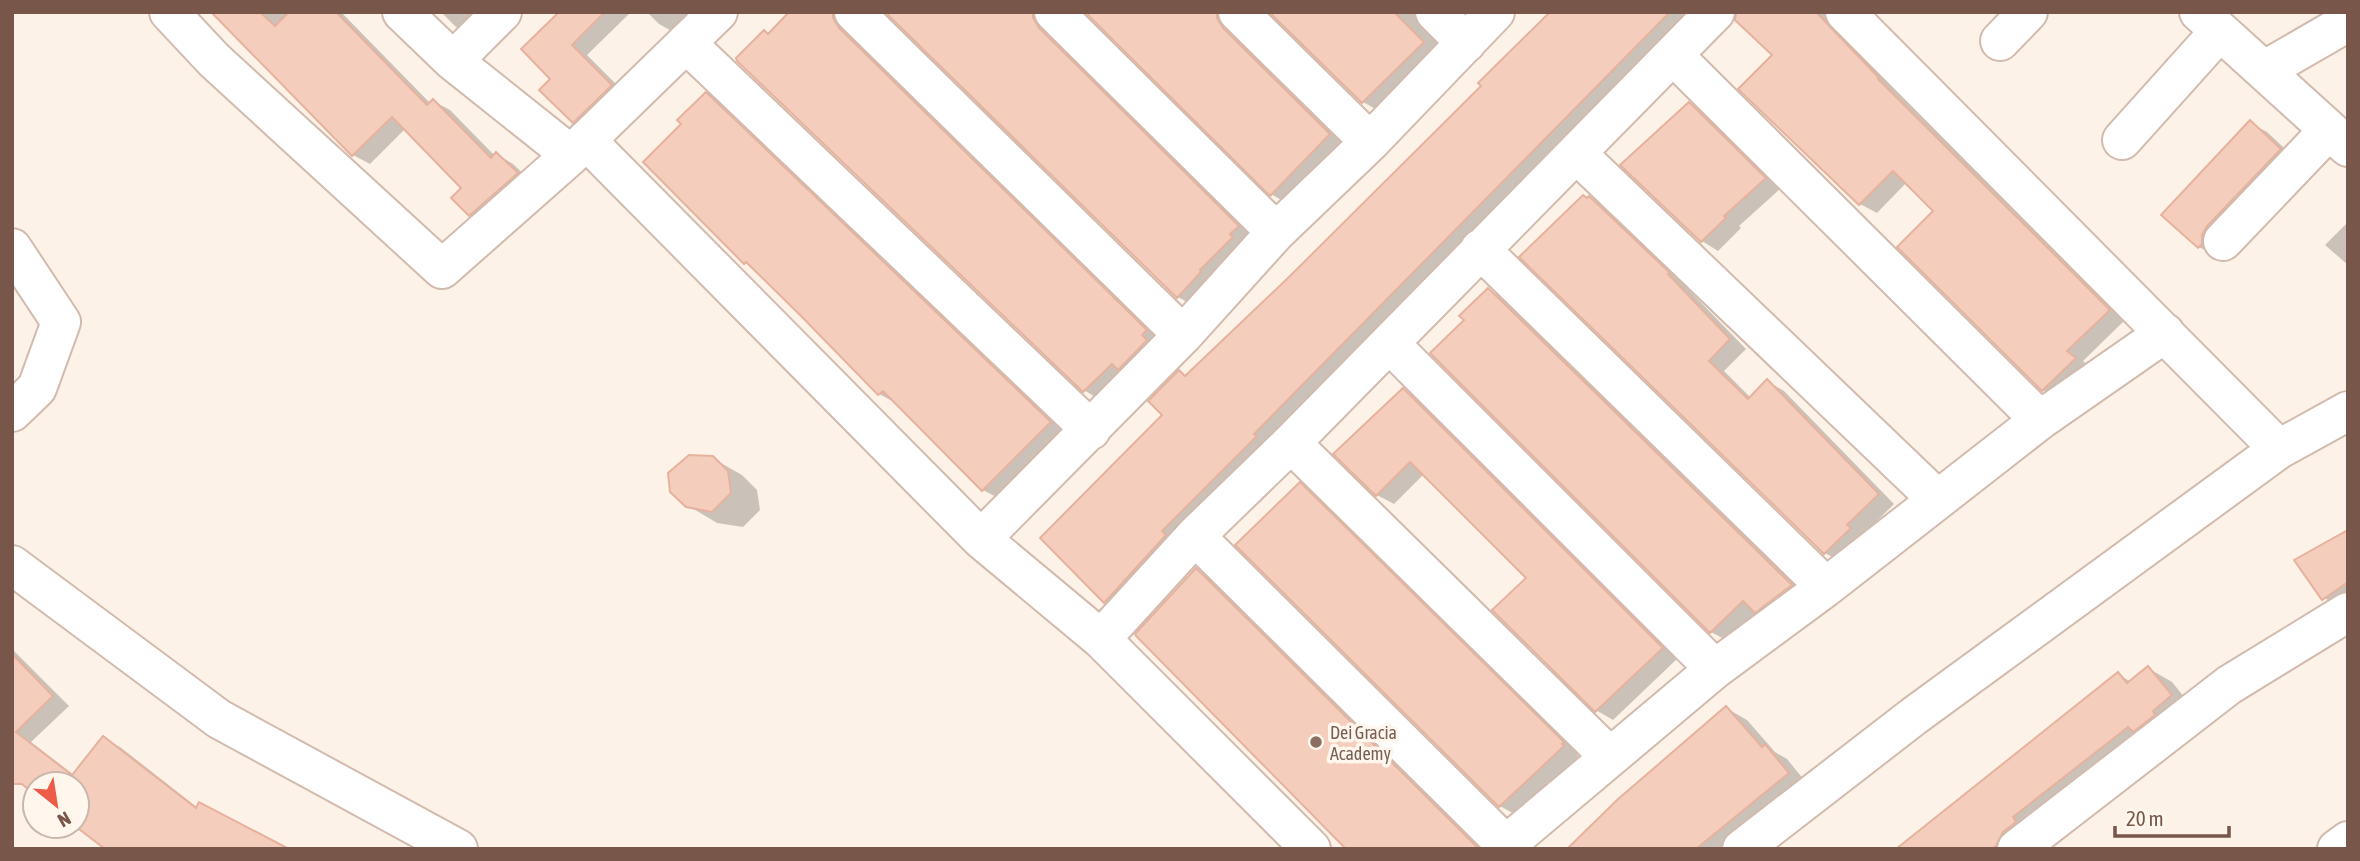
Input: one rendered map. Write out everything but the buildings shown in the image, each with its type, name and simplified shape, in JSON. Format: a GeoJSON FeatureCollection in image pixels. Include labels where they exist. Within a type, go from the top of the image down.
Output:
{"type":"FeatureCollection","features":[{"type":"Feature","properties":{"kind":"street"},"geometry":{"type":"LineString","coordinates":[[169,12],[214,60],[442,269],[578,148],[718,12]]}},
{"type":"Feature","properties":{"kind":"street"},"geometry":{"type":"LineString","coordinates":[[402,12],[453,61],[578,148],[981,539],[1101,639],[1311,849]]}},
{"type":"Feature","properties":{"kind":"street"},"geometry":{"type":"LineString","coordinates":[[453,61],[502,12]]}},
{"type":"Feature","properties":{"kind":"street"},"geometry":{"type":"LineString","coordinates":[[854,12],[1183,335]]}},
{"type":"Feature","properties":{"kind":"street"},"geometry":{"type":"LineString","coordinates":[[1054,12],[1276,232]]}},
{"type":"Feature","properties":{"kind":"street"},"geometry":{"type":"LineString","coordinates":[[1238,12],[1370,142]]}},
{"type":"Feature","properties":{"kind":"street"},"geometry":{"type":"LineString","coordinates":[[1435,12],[1466,43]]}},
{"type":"Feature","properties":{"kind":"street"},"geometry":{"type":"LineString","coordinates":[[981,539],[1183,335],[1276,232],[1370,142],[1495,12]]}},
{"type":"Feature","properties":{"kind":"street"},"geometry":{"type":"LineString","coordinates":[[1101,639],[1195,536],[1390,344],[1715,12]]}},
{"type":"Feature","properties":{"kind":"street"},"geometry":{"type":"LineString","coordinates":[[1845,12],[2279,449]]}},
{"type":"Feature","properties":{"kind":"street"},"geometry":{"type":"LineString","coordinates":[[2000,41],[2028,12]]}},
{"type":"Feature","properties":{"kind":"street"},"geometry":{"type":"LineString","coordinates":[[2122,140],[2209,22],[2338,139],[2223,241]]}},
{"type":"Feature","properties":{"kind":"street"},"geometry":{"type":"LineString","coordinates":[[2265,70],[2348,22]]}},
{"type":"Feature","properties":{"kind":"street"},"geometry":{"type":"LineString","coordinates":[[686,43],[1091,430]]}},
{"type":"Feature","properties":{"kind":"street"},"geometry":{"type":"LineString","coordinates":[[1673,55],[2040,420]]}},
{"type":"Feature","properties":{"kind":"street"},"geometry":{"type":"LineString","coordinates":[[1577,154],[1937,499]]}},
{"type":"Feature","properties":{"kind":"street"},"geometry":{"type":"LineString","coordinates":[[12,248],[61,322],[37,388],[12,412]]}},
{"type":"Feature","properties":{"kind":"street"},"geometry":{"type":"LineString","coordinates":[[1480,250],[1826,587]]}},
{"type":"Feature","properties":{"kind":"street"},"geometry":{"type":"LineString","coordinates":[[1195,536],[1504,847],[1715,669],[1826,587],[2040,420],[2165,333]]}},
{"type":"Feature","properties":{"kind":"street"},"geometry":{"type":"LineString","coordinates":[[1390,344],[1715,669]]}},
{"type":"Feature","properties":{"kind":"street"},"geometry":{"type":"LineString","coordinates":[[1742,849],[1914,716],[2279,449],[2348,411]]}},
{"type":"Feature","properties":{"kind":"street"},"geometry":{"type":"LineString","coordinates":[[1291,443],[1610,757]]}},
{"type":"Feature","properties":{"kind":"street"},"geometry":{"type":"LineString","coordinates":[[12,565],[219,719],[458,849]]}},
{"type":"Feature","properties":{"kind":"street"},"geometry":{"type":"LineString","coordinates":[[2017,849],[2229,685],[2348,612]]}},
{"type":"Feature","properties":{"kind":"street"},"geometry":{"type":"LineString","coordinates":[[2337,849],[2348,841]]}},
{"type":"Feature","properties":{"kind":"place","name":"Dei Gracia Academy"},"geometry":{"type":"Point","coordinates":[1316,742]}}]}
